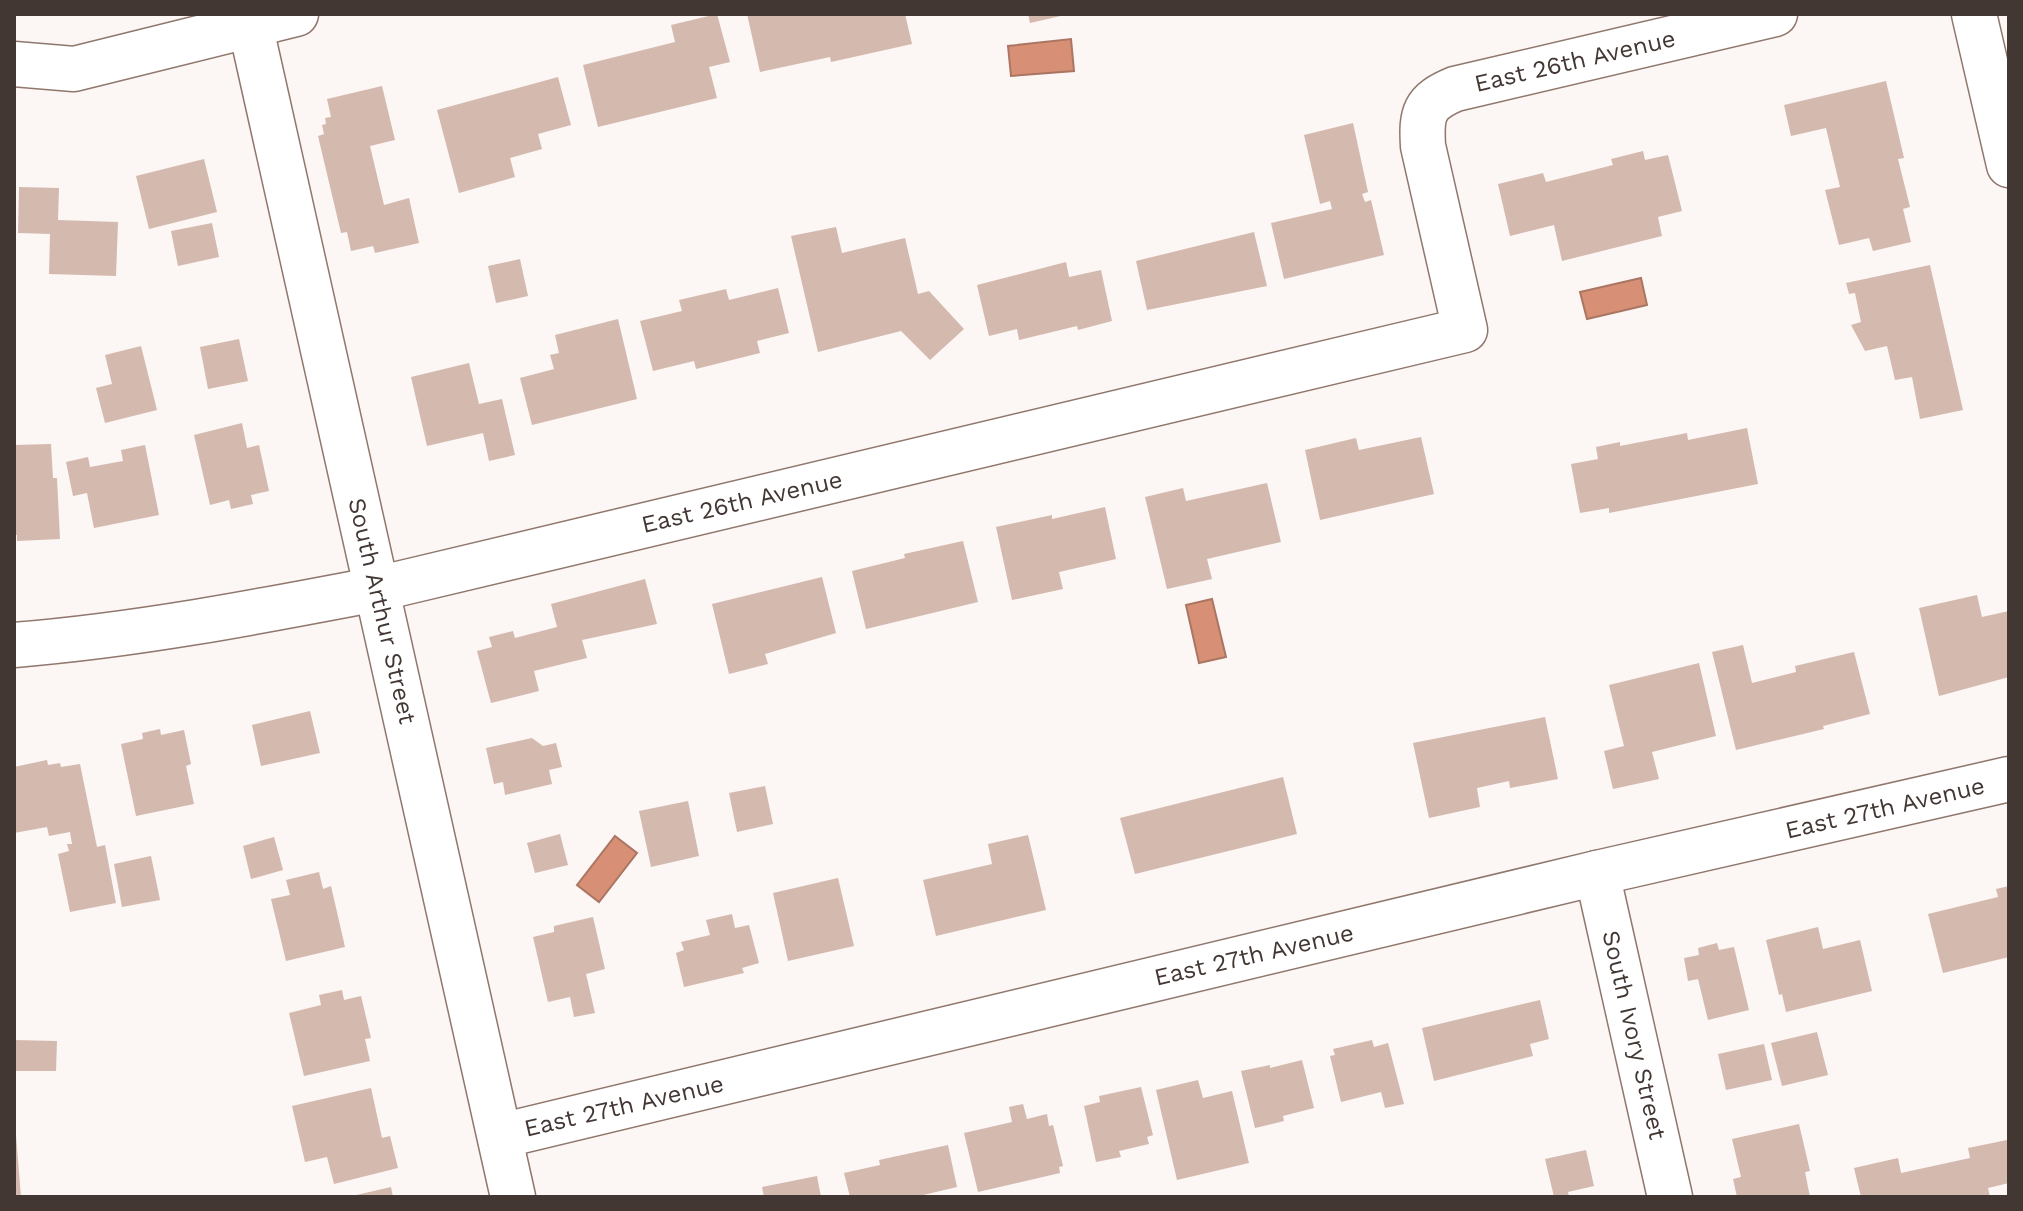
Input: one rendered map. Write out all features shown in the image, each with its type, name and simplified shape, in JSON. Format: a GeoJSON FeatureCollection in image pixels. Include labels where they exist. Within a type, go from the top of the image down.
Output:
{"type":"FeatureCollection","features":[{"type":"Feature","properties":{"kind":"street"},"geometry":{"type":"LineString","coordinates":[[14,64],[74,69],[242,22],[296,14]]}},
{"type":"Feature","properties":{"kind":"street","name":"East 26th Avenue"},"geometry":{"type":"LineString","coordinates":[[14,645],[85,639],[215,620],[377,589],[1465,330],[1423,146],[1422,126],[1427,106],[1455,89],[1775,14]]}},
{"type":"Feature","properties":{"kind":"street"},"geometry":{"type":"LineString","coordinates":[[1974,14],[2009,165]]}},
{"type":"Feature","properties":{"kind":"street","name":"South Arthur Street"},"geometry":{"type":"LineString","coordinates":[[242,22],[377,589],[513,1197]]}},
{"type":"Feature","properties":{"kind":"street","name":"East 27th Avenue"},"geometry":{"type":"LineString","coordinates":[[500,1136],[1597,873],[2009,779]]}},
{"type":"Feature","properties":{"kind":"street","name":"South Ivory Street"},"geometry":{"type":"LineString","coordinates":[[1597,873],[1670,1197]]}},
{"type":"Feature","properties":{"kind":"shaded area"},"geometry":{"type":"Polygon","coordinates":[[[1071,39],[1074,71],[1011,76],[1008,46],[1071,39]]]}},
{"type":"Feature","properties":{"kind":"shaded area"},"geometry":{"type":"Polygon","coordinates":[[[1641,278],[1647,305],[1587,319],[1580,292],[1641,278]]]}},
{"type":"Feature","properties":{"kind":"shaded area"},"geometry":{"type":"Polygon","coordinates":[[[1212,599],[1226,657],[1199,663],[1186,605],[1212,599]]]}},
{"type":"Feature","properties":{"kind":"shaded area"},"geometry":{"type":"Polygon","coordinates":[[[615,836],[637,853],[599,902],[577,885],[615,836]]]}},
{"type":"Feature","properties":{"kind":"building"},"geometry":{"type":"Polygon","coordinates":[[[717,14],[730,62],[709,67],[717,98],[598,127],[583,65],[675,42],[671,25],[717,14]]]}},
{"type":"Feature","properties":{"kind":"building"},"geometry":{"type":"Polygon","coordinates":[[[747,14],[905,14],[912,44],[831,62],[830,57],[760,72],[747,14]]]}},
{"type":"Feature","properties":{"kind":"building"},"geometry":{"type":"Polygon","coordinates":[[[1028,14],[1065,14],[1065,15],[1030,23],[1028,14]]]}},
{"type":"Feature","properties":{"kind":"building"},"geometry":{"type":"Polygon","coordinates":[[[558,77],[571,125],[538,134],[542,149],[510,158],[515,177],[459,193],[437,110],[558,77]]]}},
{"type":"Feature","properties":{"kind":"building"},"geometry":{"type":"Polygon","coordinates":[[[1886,81],[1904,158],[1898,159],[1910,207],[1903,209],[1911,242],[1873,251],[1869,238],[1839,245],[1825,190],[1840,187],[1826,128],[1791,136],[1784,105],[1886,81]]]}},
{"type":"Feature","properties":{"kind":"building"},"geometry":{"type":"Polygon","coordinates":[[[382,86],[395,140],[370,146],[384,205],[409,198],[419,243],[375,253],[373,246],[351,251],[347,232],[341,233],[318,136],[324,134],[322,125],[326,124],[325,118],[331,117],[327,99],[382,86]]]}},
{"type":"Feature","properties":{"kind":"building"},"geometry":{"type":"Polygon","coordinates":[[[1353,123],[1368,192],[1362,194],[1365,202],[1371,200],[1384,255],[1284,279],[1271,223],[1332,209],[1330,201],[1320,204],[1304,135],[1353,123]]]}},
{"type":"Feature","properties":{"kind":"building"},"geometry":{"type":"Polygon","coordinates":[[[1643,151],[1645,160],[1668,155],[1682,211],[1658,217],[1662,236],[1562,261],[1554,225],[1510,236],[1498,184],[1543,173],[1546,182],[1613,165],[1611,159],[1643,151]]]}},
{"type":"Feature","properties":{"kind":"building"},"geometry":{"type":"Polygon","coordinates":[[[204,159],[217,212],[149,229],[136,176],[204,159]]]}},
{"type":"Feature","properties":{"kind":"building"},"geometry":{"type":"Polygon","coordinates":[[[19,187],[59,188],[58,220],[118,222],[116,276],[49,274],[50,234],[18,233],[19,187]]]}},
{"type":"Feature","properties":{"kind":"building"},"geometry":{"type":"Polygon","coordinates":[[[212,223],[219,257],[178,266],[171,231],[212,223]]]}},
{"type":"Feature","properties":{"kind":"building"},"geometry":{"type":"Polygon","coordinates":[[[836,227],[842,253],[905,238],[918,294],[929,291],[964,329],[930,360],[901,331],[818,352],[791,236],[836,227]]]}},
{"type":"Feature","properties":{"kind":"building"},"geometry":{"type":"Polygon","coordinates":[[[1254,232],[1267,286],[1147,310],[1136,261],[1254,232]]]}},
{"type":"Feature","properties":{"kind":"building"},"geometry":{"type":"Polygon","coordinates":[[[520,259],[528,296],[496,303],[488,266],[520,259]]]}},
{"type":"Feature","properties":{"kind":"building"},"geometry":{"type":"Polygon","coordinates":[[[1066,262],[1069,277],[1101,270],[1112,321],[1019,340],[1017,329],[989,336],[977,285],[1066,262]]]}},
{"type":"Feature","properties":{"kind":"building"},"geometry":{"type":"Polygon","coordinates":[[[1930,265],[1963,410],[1920,419],[1912,377],[1895,380],[1887,346],[1865,351],[1851,325],[1861,322],[1855,293],[1849,294],[1846,283],[1930,265]]]}},
{"type":"Feature","properties":{"kind":"building"},"geometry":{"type":"Polygon","coordinates":[[[778,288],[789,333],[757,341],[760,353],[696,369],[694,361],[653,371],[640,321],[682,311],[679,300],[726,289],[729,300],[778,288]]]}},
{"type":"Feature","properties":{"kind":"building"},"geometry":{"type":"Polygon","coordinates":[[[618,319],[637,399],[532,425],[520,378],[554,369],[550,355],[559,353],[555,335],[618,319]]]}},
{"type":"Feature","properties":{"kind":"building"},"geometry":{"type":"Polygon","coordinates":[[[239,339],[248,381],[208,389],[200,347],[239,339]]]}},
{"type":"Feature","properties":{"kind":"building"},"geometry":{"type":"Polygon","coordinates":[[[141,346],[157,410],[105,423],[96,388],[112,384],[105,355],[141,346]]]}},
{"type":"Feature","properties":{"kind":"building"},"geometry":{"type":"Polygon","coordinates":[[[469,363],[479,404],[502,399],[515,455],[489,461],[483,433],[427,446],[411,377],[469,363]]]}},
{"type":"Feature","properties":{"kind":"building"},"geometry":{"type":"Polygon","coordinates":[[[242,423],[247,448],[259,445],[269,491],[251,495],[253,504],[231,509],[229,500],[210,505],[194,435],[242,423]]]}},
{"type":"Feature","properties":{"kind":"building"},"geometry":{"type":"Polygon","coordinates":[[[1747,428],[1758,484],[1609,513],[1609,508],[1580,513],[1571,464],[1598,459],[1596,447],[1620,442],[1620,446],[1687,433],[1688,440],[1747,428]]]}},
{"type":"Feature","properties":{"kind":"building"},"geometry":{"type":"Polygon","coordinates":[[[1421,437],[1434,494],[1320,520],[1305,450],[1356,438],[1359,450],[1421,437]]]}},
{"type":"Feature","properties":{"kind":"building"},"geometry":{"type":"Polygon","coordinates":[[[51,444],[53,478],[57,478],[60,539],[17,541],[17,535],[14,535],[14,445],[51,444]]]}},
{"type":"Feature","properties":{"kind":"building"},"geometry":{"type":"Polygon","coordinates":[[[145,445],[159,515],[94,528],[87,493],[73,496],[66,462],[88,457],[90,467],[123,461],[121,450],[145,445]]]}},
{"type":"Feature","properties":{"kind":"building"},"geometry":{"type":"Polygon","coordinates":[[[1267,483],[1281,542],[1207,559],[1212,579],[1167,589],[1145,497],[1183,488],[1186,501],[1267,483]]]}},
{"type":"Feature","properties":{"kind":"building"},"geometry":{"type":"Polygon","coordinates":[[[1105,507],[1116,559],[1059,572],[1063,589],[1012,600],[996,527],[1105,507]]]}},
{"type":"Feature","properties":{"kind":"building"},"geometry":{"type":"Polygon","coordinates":[[[963,541],[978,602],[866,629],[852,571],[905,558],[904,554],[963,541]]]}},
{"type":"Feature","properties":{"kind":"building"},"geometry":{"type":"Polygon","coordinates":[[[822,577],[836,633],[765,654],[768,664],[729,674],[712,604],[822,577]]]}},
{"type":"Feature","properties":{"kind":"building"},"geometry":{"type":"Polygon","coordinates":[[[645,579],[657,624],[582,640],[587,658],[534,671],[539,691],[491,703],[477,651],[492,647],[489,637],[513,631],[515,638],[557,627],[551,604],[645,579]]]}},
{"type":"Feature","properties":{"kind":"building"},"geometry":{"type":"Polygon","coordinates":[[[1977,595],[1982,617],[2009,611],[2009,677],[1939,696],[1919,608],[1977,595]]]}},
{"type":"Feature","properties":{"kind":"building"},"geometry":{"type":"Polygon","coordinates":[[[1743,645],[1752,683],[1796,672],[1795,666],[1854,652],[1870,714],[1823,726],[1824,729],[1736,750],[1712,652],[1743,645]]]}},
{"type":"Feature","properties":{"kind":"building"},"geometry":{"type":"Polygon","coordinates":[[[1699,663],[1716,736],[1652,752],[1659,779],[1613,789],[1604,751],[1624,746],[1609,685],[1699,663]]]}},
{"type":"Feature","properties":{"kind":"building"},"geometry":{"type":"Polygon","coordinates":[[[310,711],[320,753],[261,766],[252,725],[310,711]]]}},
{"type":"Feature","properties":{"kind":"building"},"geometry":{"type":"Polygon","coordinates":[[[1545,717],[1558,779],[1510,788],[1509,781],[1477,788],[1480,807],[1429,818],[1413,743],[1545,717]]]}},
{"type":"Feature","properties":{"kind":"building"},"geometry":{"type":"Polygon","coordinates":[[[160,729],[161,735],[184,730],[191,764],[186,766],[194,804],[136,816],[121,744],[143,739],[142,733],[160,729]]]}},
{"type":"Feature","properties":{"kind":"building"},"geometry":{"type":"Polygon","coordinates":[[[532,738],[543,746],[556,743],[562,767],[549,770],[552,784],[505,795],[503,782],[494,784],[486,748],[532,738]]]}},
{"type":"Feature","properties":{"kind":"building"},"geometry":{"type":"Polygon","coordinates":[[[47,760],[48,765],[60,763],[61,767],[80,764],[97,847],[105,845],[116,903],[70,912],[58,854],[69,851],[67,844],[72,844],[70,832],[49,836],[47,827],[14,833],[14,767],[47,760]]]}},
{"type":"Feature","properties":{"kind":"building"},"geometry":{"type":"Polygon","coordinates":[[[1283,777],[1297,834],[1135,874],[1120,818],[1283,777]]]}},
{"type":"Feature","properties":{"kind":"building"},"geometry":{"type":"Polygon","coordinates":[[[765,786],[773,824],[737,832],[729,793],[765,786]]]}},
{"type":"Feature","properties":{"kind":"building"},"geometry":{"type":"Polygon","coordinates":[[[688,801],[699,856],[651,867],[639,811],[688,801]]]}},
{"type":"Feature","properties":{"kind":"building"},"geometry":{"type":"Polygon","coordinates":[[[560,834],[568,865],[535,873],[527,843],[560,834]]]}},
{"type":"Feature","properties":{"kind":"building"},"geometry":{"type":"Polygon","coordinates":[[[1028,835],[1046,910],[936,936],[923,880],[992,864],[988,844],[1028,835]]]}},
{"type":"Feature","properties":{"kind":"building"},"geometry":{"type":"Polygon","coordinates":[[[274,837],[283,870],[251,879],[243,846],[274,837]]]}},
{"type":"Feature","properties":{"kind":"building"},"geometry":{"type":"Polygon","coordinates":[[[151,856],[160,900],[122,907],[114,864],[151,856]]]}},
{"type":"Feature","properties":{"kind":"building"},"geometry":{"type":"Polygon","coordinates":[[[319,872],[323,889],[331,886],[345,947],[286,961],[271,899],[290,895],[286,880],[319,872]]]}},
{"type":"Feature","properties":{"kind":"building"},"geometry":{"type":"Polygon","coordinates":[[[838,878],[854,946],[788,961],[773,893],[838,878]]]}},
{"type":"Feature","properties":{"kind":"building"},"geometry":{"type":"Polygon","coordinates":[[[2009,886],[2009,957],[1943,973],[1928,914],[1998,897],[1996,889],[2009,886]]]}},
{"type":"Feature","properties":{"kind":"building"},"geometry":{"type":"Polygon","coordinates":[[[732,914],[735,928],[749,925],[759,963],[742,968],[744,973],[684,987],[676,953],[684,950],[681,942],[710,935],[706,920],[732,914]]]}},
{"type":"Feature","properties":{"kind":"building"},"geometry":{"type":"Polygon","coordinates":[[[593,917],[605,969],[586,974],[595,1013],[574,1017],[570,997],[548,1002],[533,937],[554,932],[554,926],[593,917]]]}},
{"type":"Feature","properties":{"kind":"building"},"geometry":{"type":"Polygon","coordinates":[[[1818,927],[1823,949],[1860,940],[1872,991],[1786,1012],[1766,940],[1818,927]]]}},
{"type":"Feature","properties":{"kind":"building"},"geometry":{"type":"Polygon","coordinates":[[[1717,943],[1719,950],[1734,947],[1749,1010],[1708,1020],[1698,979],[1688,981],[1684,958],[1699,955],[1698,948],[1717,943]]]}},
{"type":"Feature","properties":{"kind":"building"},"geometry":{"type":"Polygon","coordinates":[[[342,990],[344,1000],[361,996],[371,1038],[365,1039],[370,1061],[304,1076],[289,1013],[321,1005],[319,995],[342,990]]]}},
{"type":"Feature","properties":{"kind":"building"},"geometry":{"type":"Polygon","coordinates":[[[1540,1000],[1549,1039],[1530,1044],[1533,1056],[1434,1081],[1422,1028],[1540,1000]]]}},
{"type":"Feature","properties":{"kind":"building"},"geometry":{"type":"Polygon","coordinates":[[[1817,1032],[1828,1075],[1782,1086],[1771,1043],[1817,1032]]]}},
{"type":"Feature","properties":{"kind":"building"},"geometry":{"type":"Polygon","coordinates":[[[14,1040],[57,1041],[56,1071],[14,1071],[14,1040]]]}},
{"type":"Feature","properties":{"kind":"building"},"geometry":{"type":"Polygon","coordinates":[[[1372,1040],[1374,1047],[1388,1043],[1404,1104],[1385,1108],[1381,1092],[1341,1102],[1330,1056],[1335,1055],[1333,1049],[1372,1040]]]}},
{"type":"Feature","properties":{"kind":"building"},"geometry":{"type":"Polygon","coordinates":[[[1764,1044],[1772,1080],[1726,1090],[1718,1054],[1764,1044]]]}},
{"type":"Feature","properties":{"kind":"building"},"geometry":{"type":"Polygon","coordinates":[[[1302,1060],[1314,1108],[1283,1116],[1284,1121],[1255,1128],[1241,1071],[1302,1060]]]}},
{"type":"Feature","properties":{"kind":"building"},"geometry":{"type":"Polygon","coordinates":[[[1198,1080],[1203,1098],[1232,1091],[1249,1163],[1177,1180],[1156,1090],[1198,1080]]]}},
{"type":"Feature","properties":{"kind":"building"},"geometry":{"type":"Polygon","coordinates":[[[1141,1087],[1153,1135],[1147,1137],[1149,1144],[1119,1151],[1121,1157],[1096,1162],[1084,1106],[1100,1102],[1099,1096],[1141,1087]]]}},
{"type":"Feature","properties":{"kind":"building"},"geometry":{"type":"Polygon","coordinates":[[[371,1088],[382,1138],[390,1136],[398,1168],[334,1184],[327,1157],[305,1162],[292,1106],[371,1088]]]}},
{"type":"Feature","properties":{"kind":"building"},"geometry":{"type":"Polygon","coordinates":[[[1023,1104],[1027,1119],[1047,1114],[1049,1126],[1053,1125],[1063,1166],[1059,1167],[1060,1173],[978,1192],[964,1133],[1012,1122],[1009,1107],[1023,1104]]]}},
{"type":"Feature","properties":{"kind":"building"},"geometry":{"type":"Polygon","coordinates":[[[1799,1124],[1810,1171],[1805,1172],[1810,1197],[1737,1197],[1733,1179],[1741,1177],[1732,1139],[1799,1124]]]}},
{"type":"Feature","properties":{"kind":"building"},"geometry":{"type":"Polygon","coordinates":[[[16,1135],[21,1197],[14,1197],[16,1135]]]}},
{"type":"Feature","properties":{"kind":"building"},"geometry":{"type":"Polygon","coordinates":[[[2007,1140],[2009,1183],[1988,1188],[1990,1197],[1861,1197],[1854,1168],[1898,1158],[1901,1173],[1970,1158],[1968,1148],[2007,1140]]]}},
{"type":"Feature","properties":{"kind":"building"},"geometry":{"type":"Polygon","coordinates":[[[948,1145],[957,1187],[915,1197],[850,1197],[844,1173],[880,1165],[879,1160],[948,1145]]]}},
{"type":"Feature","properties":{"kind":"building"},"geometry":{"type":"Polygon","coordinates":[[[1586,1150],[1594,1186],[1568,1192],[1569,1197],[1554,1197],[1545,1159],[1586,1150]]]}},
{"type":"Feature","properties":{"kind":"building"},"geometry":{"type":"Polygon","coordinates":[[[817,1176],[821,1197],[764,1197],[762,1187],[817,1176]]]}},
{"type":"Feature","properties":{"kind":"building"},"geometry":{"type":"Polygon","coordinates":[[[391,1187],[393,1197],[352,1197],[352,1196],[391,1187]]]}}]}
